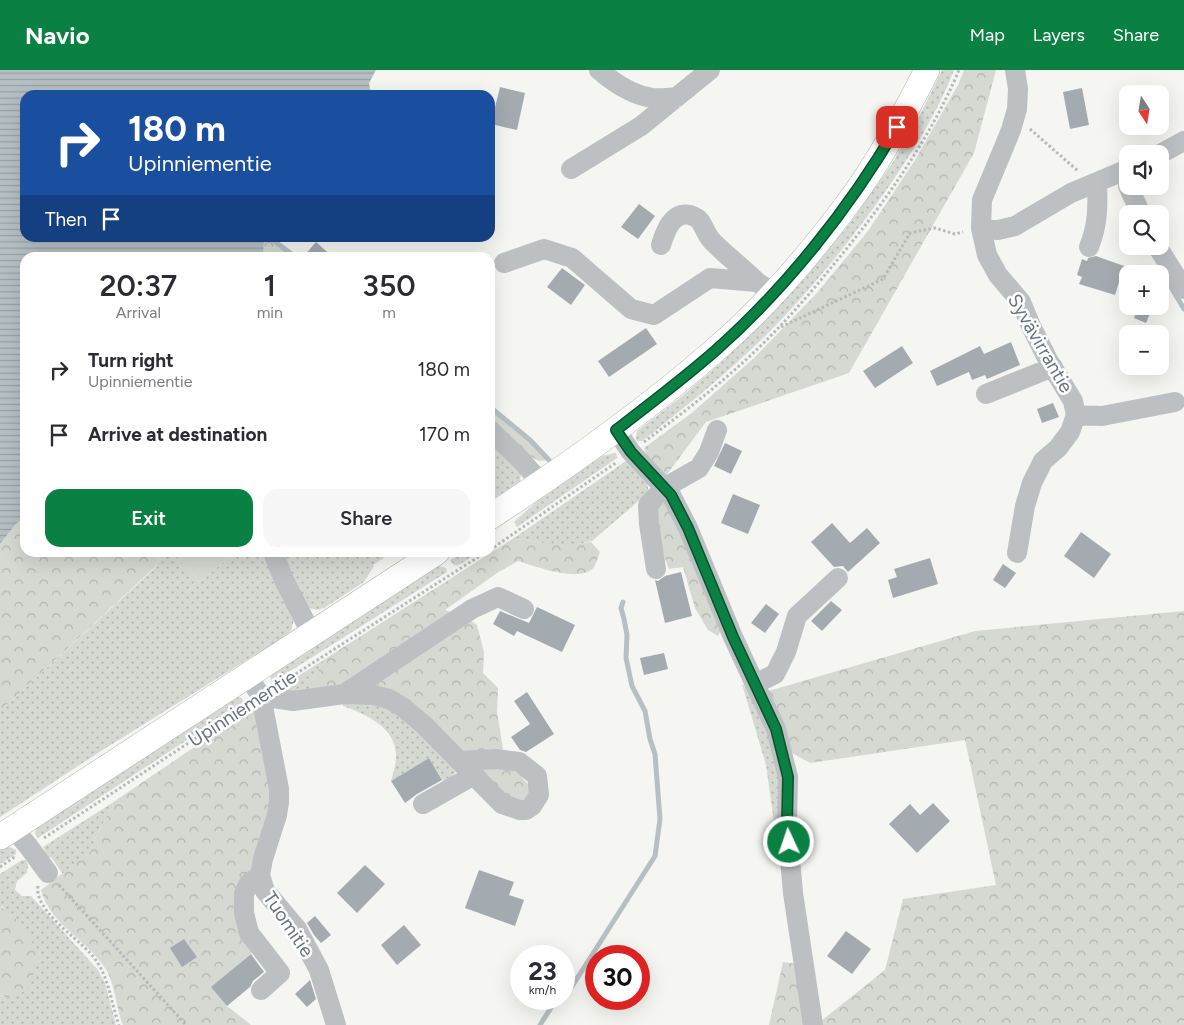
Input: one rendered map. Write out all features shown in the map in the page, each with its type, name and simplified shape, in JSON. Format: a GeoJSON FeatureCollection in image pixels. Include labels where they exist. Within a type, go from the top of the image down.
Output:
{"type":"FeatureCollection","features":[{"type":"Feature","properties":{"kind":"main road"},"geometry":{"type":"LineString","coordinates":[[495,514],[616,430],[716,350],[765,287],[796,268],[846,206],[879,158],[906,112],[927,70]]}},
{"type":"Feature","properties":{"kind":"main road","name":"Upinniementie"},"geometry":{"type":"LineString","coordinates":[[6,833],[429,557]]}},
{"type":"Feature","properties":{"kind":"street"},"geometry":{"type":"LineString","coordinates":[[599,70],[617,84],[634,93],[653,98],[677,97]]}},
{"type":"Feature","properties":{"kind":"street"},"geometry":{"type":"LineString","coordinates":[[572,169],[641,126],[710,70]]}},
{"type":"Feature","properties":{"kind":"street","name":"Syvävirrantie"},"geometry":{"type":"LineString","coordinates":[[1015,70],[1018,89],[1015,115],[1011,130],[982,200],[981,228],[987,254],[998,275],[1021,302],[1031,326],[1073,401],[1076,415],[1070,432],[1058,448],[1043,461],[1032,483],[1024,506],[1017,553]]}},
{"type":"Feature","properties":{"kind":"street"},"geometry":{"type":"LineString","coordinates":[[1169,149],[1184,141]]}},
{"type":"Feature","properties":{"kind":"street"},"geometry":{"type":"LineString","coordinates":[[981,228],[998,230],[1015,226],[1071,193],[1097,182],[1119,179]]}},
{"type":"Feature","properties":{"kind":"street"},"geometry":{"type":"LineString","coordinates":[[1089,247],[1095,233],[1098,212],[1097,182]]}},
{"type":"Feature","properties":{"kind":"street"},"geometry":{"type":"LineString","coordinates":[[660,245],[667,228],[674,219],[683,214],[691,215],[699,219],[711,241],[765,287]]}},
{"type":"Feature","properties":{"kind":"street"},"geometry":{"type":"LineString","coordinates":[[504,263],[544,249],[572,258],[632,309],[654,315],[710,278],[765,287]]}},
{"type":"Feature","properties":{"kind":"street"},"geometry":{"type":"LineString","coordinates":[[1163,255],[1184,289]]}},
{"type":"Feature","properties":{"kind":"street"},"geometry":{"type":"LineString","coordinates":[[986,394],[1053,367]]}},
{"type":"Feature","properties":{"kind":"street"},"geometry":{"type":"LineString","coordinates":[[1076,415],[1102,416],[1174,402]]}},
{"type":"Feature","properties":{"kind":"street"},"geometry":{"type":"LineString","coordinates":[[616,430],[631,452],[671,495],[688,528],[733,637],[776,729],[788,777],[787,825],[793,893],[813,1025]]}},
{"type":"Feature","properties":{"kind":"street"},"geometry":{"type":"LineString","coordinates":[[656,569],[648,505],[664,488],[699,468],[709,452],[717,430]]}},
{"type":"Feature","properties":{"kind":"street"},"geometry":{"type":"LineString","coordinates":[[495,435],[541,482]]}},
{"type":"Feature","properties":{"kind":"street"},"geometry":{"type":"LineString","coordinates":[[275,557],[284,580],[311,633]]}},
{"type":"Feature","properties":{"kind":"street"},"geometry":{"type":"LineString","coordinates":[[755,684],[775,674],[786,652],[796,616],[838,578]]}},
{"type":"Feature","properties":{"kind":"street"},"geometry":{"type":"LineString","coordinates":[[344,694],[472,609],[498,597],[524,609]]}},
{"type":"Feature","properties":{"kind":"street","name":"Tuomitie"},"geometry":{"type":"LineString","coordinates":[[248,674],[261,696],[279,790],[277,815],[260,875],[265,891],[297,929],[319,970],[336,1025]]}},
{"type":"Feature","properties":{"kind":"street"},"geometry":{"type":"LineString","coordinates":[[261,696],[293,701],[344,694],[373,695],[389,699],[404,708],[467,768],[424,804]]}},
{"type":"Feature","properties":{"kind":"street"},"geometry":{"type":"LineString","coordinates":[[6,833],[30,847],[48,873]]}},
{"type":"Feature","properties":{"kind":"street"},"geometry":{"type":"LineString","coordinates":[[260,875],[248,883],[244,894],[244,912],[249,933],[280,973],[261,990]]}},
{"type":"Feature","properties":{"kind":"path"},"geometry":{"type":"LineString","coordinates":[[1015,115],[1073,168],[1097,182]]}},
{"type":"Feature","properties":{"kind":"path"},"geometry":{"type":"LineString","coordinates":[[778,328],[883,279],[910,233],[935,228],[955,234],[981,228]]}},
{"type":"Feature","properties":{"kind":"path","name":"Upinniementie"},"geometry":{"type":"LineString","coordinates":[[0,867],[261,696],[478,557]]}},
{"type":"Feature","properties":{"kind":"path"},"geometry":{"type":"LineString","coordinates":[[119,1025],[111,992],[103,971],[92,954],[46,911],[38,894],[37,887],[48,873],[186,1025]]}},
{"type":"Feature","properties":{"kind":"green space"},"geometry":{"type":"Polygon","coordinates":[[[942,70],[954,70],[940,102],[923,133],[885,192],[826,269],[778,323],[733,366],[642,441],[637,441],[637,431],[724,360],[800,283],[847,227],[893,162],[921,113],[942,70]]]}},
{"type":"Feature","properties":{"kind":"green space"},"geometry":{"type":"Polygon","coordinates":[[[964,70],[996,70],[974,153],[849,373],[706,422],[665,477],[648,459],[644,448],[693,412],[754,358],[816,294],[868,231],[915,160],[958,85],[964,70]]]}},
{"type":"Feature","properties":{"kind":"green space"},"geometry":{"type":"Polygon","coordinates":[[[264,242],[276,242],[290,252],[263,252],[264,242]]]}},
{"type":"Feature","properties":{"kind":"green space"},"geometry":{"type":"Polygon","coordinates":[[[495,411],[530,440],[549,460],[539,461],[527,455],[495,429],[495,411]]]}},
{"type":"Feature","properties":{"kind":"green space"},"geometry":{"type":"Polygon","coordinates":[[[495,442],[521,471],[520,482],[495,498],[495,442]]]}},
{"type":"Feature","properties":{"kind":"green space"},"geometry":{"type":"Polygon","coordinates":[[[616,453],[617,458],[517,527],[514,522],[538,500],[602,456],[616,453]]]}},
{"type":"Feature","properties":{"kind":"green space"},"geometry":{"type":"Polygon","coordinates":[[[626,461],[645,475],[649,492],[592,541],[572,545],[548,544],[514,538],[626,461]]]}},
{"type":"Feature","properties":{"kind":"green space"},"geometry":{"type":"Polygon","coordinates":[[[660,500],[668,504],[721,630],[718,636],[708,630],[695,608],[683,567],[669,569],[657,538],[654,515],[660,500]]]}},
{"type":"Feature","properties":{"kind":"green space"},"geometry":{"type":"Polygon","coordinates":[[[20,521],[20,557],[159,557],[156,566],[0,711],[0,544],[20,521]]]}},
{"type":"Feature","properties":{"kind":"green space"},"geometry":{"type":"Polygon","coordinates":[[[514,538],[571,544],[591,542],[600,552],[594,567],[588,572],[579,574],[546,570],[518,561],[497,573],[445,610],[464,616],[477,625],[484,652],[483,673],[498,688],[497,712],[503,749],[482,754],[465,754],[396,695],[312,693],[312,680],[325,659],[484,557],[495,557],[495,550],[514,538]]]}},
{"type":"Feature","properties":{"kind":"green space"},"geometry":{"type":"Polygon","coordinates":[[[160,557],[177,557],[199,582],[230,557],[271,557],[294,619],[291,631],[0,817],[0,711],[156,567],[160,557]]]}},
{"type":"Feature","properties":{"kind":"green space"},"geometry":{"type":"Polygon","coordinates":[[[177,557],[230,557],[199,582],[177,557]]]}},
{"type":"Feature","properties":{"kind":"green space"},"geometry":{"type":"Polygon","coordinates":[[[284,557],[385,557],[373,565],[364,582],[324,608],[317,610],[305,607],[284,557]]]}},
{"type":"Feature","properties":{"kind":"green space"},"geometry":{"type":"Polygon","coordinates":[[[455,557],[472,557],[459,565],[454,565],[450,560],[455,557]]]}},
{"type":"Feature","properties":{"kind":"green space"},"geometry":{"type":"Polygon","coordinates":[[[439,566],[446,568],[447,572],[273,682],[271,680],[270,677],[274,672],[439,566]]]}},
{"type":"Feature","properties":{"kind":"green space"},"geometry":{"type":"Polygon","coordinates":[[[1184,611],[1184,1025],[816,1025],[885,970],[903,899],[996,885],[965,740],[810,763],[792,753],[780,731],[765,692],[975,631],[1184,611]]]}},
{"type":"Feature","properties":{"kind":"green space"},"geometry":{"type":"Polygon","coordinates":[[[325,659],[312,680],[312,693],[290,696],[278,689],[325,659]]]}},
{"type":"Feature","properties":{"kind":"green space"},"geometry":{"type":"Polygon","coordinates":[[[742,684],[756,693],[773,732],[790,882],[775,829],[766,765],[742,684]]]}},
{"type":"Feature","properties":{"kind":"green space"},"geometry":{"type":"Polygon","coordinates":[[[237,697],[242,698],[243,703],[38,838],[35,834],[36,828],[237,697]]]}},
{"type":"Feature","properties":{"kind":"green space"},"geometry":{"type":"Polygon","coordinates":[[[342,702],[384,704],[405,716],[456,767],[456,772],[443,781],[429,758],[391,781],[396,757],[395,747],[391,738],[386,730],[370,718],[343,706],[342,702]]]}},
{"type":"Feature","properties":{"kind":"green space"},"geometry":{"type":"Polygon","coordinates":[[[253,709],[256,712],[276,789],[247,881],[254,951],[212,987],[227,1006],[251,1025],[123,1025],[108,973],[92,952],[53,914],[41,890],[90,852],[97,834],[113,806],[112,803],[253,709]]]}},
{"type":"Feature","properties":{"kind":"green space"},"geometry":{"type":"Polygon","coordinates":[[[479,769],[503,769],[520,775],[531,789],[529,796],[521,801],[508,796],[497,789],[479,769]]]}},
{"type":"Feature","properties":{"kind":"green space"},"geometry":{"type":"Polygon","coordinates":[[[112,803],[113,806],[97,834],[90,852],[63,874],[51,857],[48,858],[43,847],[112,803]]]}},
{"type":"Feature","properties":{"kind":"green space"},"geometry":{"type":"Polygon","coordinates":[[[10,847],[16,850],[16,854],[0,864],[0,850],[10,847]]]}},
{"type":"Feature","properties":{"kind":"green space"},"geometry":{"type":"Polygon","coordinates":[[[22,860],[26,860],[28,865],[27,873],[17,881],[15,890],[22,896],[31,896],[98,970],[105,983],[116,1025],[0,1025],[0,995],[11,999],[4,908],[0,906],[0,874],[22,860]]]}},
{"type":"Feature","properties":{"kind":"green space"},"geometry":{"type":"Polygon","coordinates":[[[0,906],[18,921],[40,954],[28,989],[11,999],[0,995],[0,906]]]}},
{"type":"Feature","properties":{"kind":"green space"},"geometry":{"type":"Polygon","coordinates":[[[783,962],[799,964],[808,1025],[769,1025],[783,962]]]}},
{"type":"Feature","properties":{"kind":"shaded area"},"geometry":{"type":"Polygon","coordinates":[[[0,70],[376,70],[369,83],[370,90],[20,90],[20,242],[264,242],[263,252],[20,252],[20,521],[0,544],[0,70]]]}},
{"type":"Feature","properties":{"kind":"building"},"geometry":{"type":"Polygon","coordinates":[[[500,87],[525,93],[517,130],[495,125],[495,108],[500,87]]]}},
{"type":"Feature","properties":{"kind":"building"},"geometry":{"type":"Polygon","coordinates":[[[1082,88],[1089,125],[1070,129],[1063,92],[1082,88]]]}},
{"type":"Feature","properties":{"kind":"building"},"geometry":{"type":"Polygon","coordinates":[[[639,204],[655,216],[638,239],[621,227],[639,204]]]}},
{"type":"Feature","properties":{"kind":"building"},"geometry":{"type":"Polygon","coordinates":[[[316,242],[327,252],[307,252],[316,242]]]}},
{"type":"Feature","properties":{"kind":"building"},"geometry":{"type":"Polygon","coordinates":[[[1096,256],[1121,265],[1119,265],[1119,282],[1115,295],[1079,284],[1082,277],[1077,275],[1082,259],[1087,261],[1088,258],[1096,256]]]}},
{"type":"Feature","properties":{"kind":"building"},"geometry":{"type":"Polygon","coordinates":[[[562,268],[585,285],[571,305],[547,287],[562,268]]]}},
{"type":"Feature","properties":{"kind":"building"},"geometry":{"type":"Polygon","coordinates":[[[1135,315],[1149,315],[1146,323],[1134,318],[1135,315]]]}},
{"type":"Feature","properties":{"kind":"building"},"geometry":{"type":"Polygon","coordinates":[[[646,328],[657,344],[609,377],[598,361],[646,328]]]}},
{"type":"Feature","properties":{"kind":"building"},"geometry":{"type":"Polygon","coordinates":[[[1011,342],[1020,365],[987,379],[985,375],[972,380],[969,372],[937,386],[930,371],[980,346],[984,354],[1011,342]]]}},
{"type":"Feature","properties":{"kind":"building"},"geometry":{"type":"Polygon","coordinates":[[[902,346],[913,363],[875,388],[863,371],[902,346]]]}},
{"type":"Feature","properties":{"kind":"building"},"geometry":{"type":"Polygon","coordinates":[[[1053,403],[1059,417],[1042,423],[1037,409],[1053,403]]]}},
{"type":"Feature","properties":{"kind":"building"},"geometry":{"type":"Polygon","coordinates":[[[725,443],[742,451],[731,474],[714,466],[725,443]]]}},
{"type":"Feature","properties":{"kind":"building"},"geometry":{"type":"Polygon","coordinates":[[[733,494],[760,505],[748,534],[721,523],[733,494]]]}},
{"type":"Feature","properties":{"kind":"building"},"geometry":{"type":"Polygon","coordinates":[[[832,523],[850,543],[867,528],[880,543],[848,572],[843,566],[834,567],[811,542],[832,523]]]}},
{"type":"Feature","properties":{"kind":"building"},"geometry":{"type":"Polygon","coordinates":[[[1081,532],[1111,554],[1094,578],[1064,556],[1081,532]]]}},
{"type":"Feature","properties":{"kind":"building"},"geometry":{"type":"Polygon","coordinates":[[[930,558],[938,584],[893,598],[888,580],[897,577],[894,569],[930,558]]]}},
{"type":"Feature","properties":{"kind":"building"},"geometry":{"type":"Polygon","coordinates":[[[1003,564],[1016,573],[1005,588],[993,580],[1003,564]]]}},
{"type":"Feature","properties":{"kind":"building"},"geometry":{"type":"Polygon","coordinates":[[[681,572],[692,616],[665,623],[655,580],[658,581],[665,576],[681,572]]]}},
{"type":"Feature","properties":{"kind":"building"},"geometry":{"type":"Polygon","coordinates":[[[831,601],[842,610],[822,631],[811,621],[831,601]]]}},
{"type":"Feature","properties":{"kind":"building"},"geometry":{"type":"Polygon","coordinates":[[[766,604],[779,614],[765,633],[751,623],[766,604]]]}},
{"type":"Feature","properties":{"kind":"building"},"geometry":{"type":"Polygon","coordinates":[[[537,607],[575,625],[562,652],[517,631],[514,636],[493,624],[500,611],[529,623],[537,607]]]}},
{"type":"Feature","properties":{"kind":"building"},"geometry":{"type":"Polygon","coordinates":[[[664,653],[668,669],[644,675],[640,658],[664,653]]]}},
{"type":"Feature","properties":{"kind":"building"},"geometry":{"type":"Polygon","coordinates":[[[527,692],[554,734],[526,752],[520,750],[511,737],[530,724],[514,701],[527,692]]]}},
{"type":"Feature","properties":{"kind":"building"},"geometry":{"type":"Polygon","coordinates":[[[429,758],[442,780],[405,803],[391,781],[429,758]]]}},
{"type":"Feature","properties":{"kind":"building"},"geometry":{"type":"Polygon","coordinates":[[[933,803],[950,821],[917,853],[889,824],[910,804],[920,815],[933,803]]]}},
{"type":"Feature","properties":{"kind":"building"},"geometry":{"type":"Polygon","coordinates":[[[365,865],[385,884],[357,913],[337,893],[365,865]]]}},
{"type":"Feature","properties":{"kind":"building"},"geometry":{"type":"Polygon","coordinates":[[[479,870],[514,882],[509,895],[524,900],[515,926],[465,908],[479,870]]]}},
{"type":"Feature","properties":{"kind":"building"},"geometry":{"type":"Polygon","coordinates":[[[315,916],[331,935],[321,943],[307,923],[315,916]]]}},
{"type":"Feature","properties":{"kind":"building"},"geometry":{"type":"Polygon","coordinates":[[[404,925],[421,945],[397,965],[381,945],[404,925]]]}},
{"type":"Feature","properties":{"kind":"building"},"geometry":{"type":"Polygon","coordinates":[[[846,931],[871,949],[852,974],[827,956],[846,931]]]}},
{"type":"Feature","properties":{"kind":"building"},"geometry":{"type":"Polygon","coordinates":[[[184,939],[197,957],[182,967],[170,948],[184,939]]]}},
{"type":"Feature","properties":{"kind":"building"},"geometry":{"type":"Polygon","coordinates":[[[251,954],[264,972],[253,981],[250,987],[227,1006],[211,987],[251,954]]]}},
{"type":"Feature","properties":{"kind":"building"},"geometry":{"type":"Polygon","coordinates":[[[310,980],[316,999],[307,1007],[295,994],[310,980]]]}},
{"type":"Feature","properties":{"kind":"waterway"},"geometry":{"type":"LineString","coordinates":[[275,242],[289,252]]}},
{"type":"Feature","properties":{"kind":"waterway"},"geometry":{"type":"LineString","coordinates":[[1169,284],[1184,309]]}},
{"type":"Feature","properties":{"kind":"waterway"},"geometry":{"type":"LineString","coordinates":[[495,411],[530,440],[549,460]]}},
{"type":"Feature","properties":{"kind":"waterway"},"geometry":{"type":"LineString","coordinates":[[575,982],[655,856],[660,819],[655,754],[645,711],[632,686],[626,658],[627,635],[621,608],[623,602]]}},
{"type":"Feature","properties":{"kind":"waterway"},"geometry":{"type":"LineString","coordinates":[[540,1025],[550,1010]]}},
{"type":"Feature","properties":{"kind":"route"},"geometry":{"type":"LineString","coordinates":[[789,842],[787,825],[788,777],[776,729],[733,637],[688,528],[671,495],[631,452],[616,430],[716,350],[758,309],[796,268],[846,206],[879,158],[897,127]]}}]}
